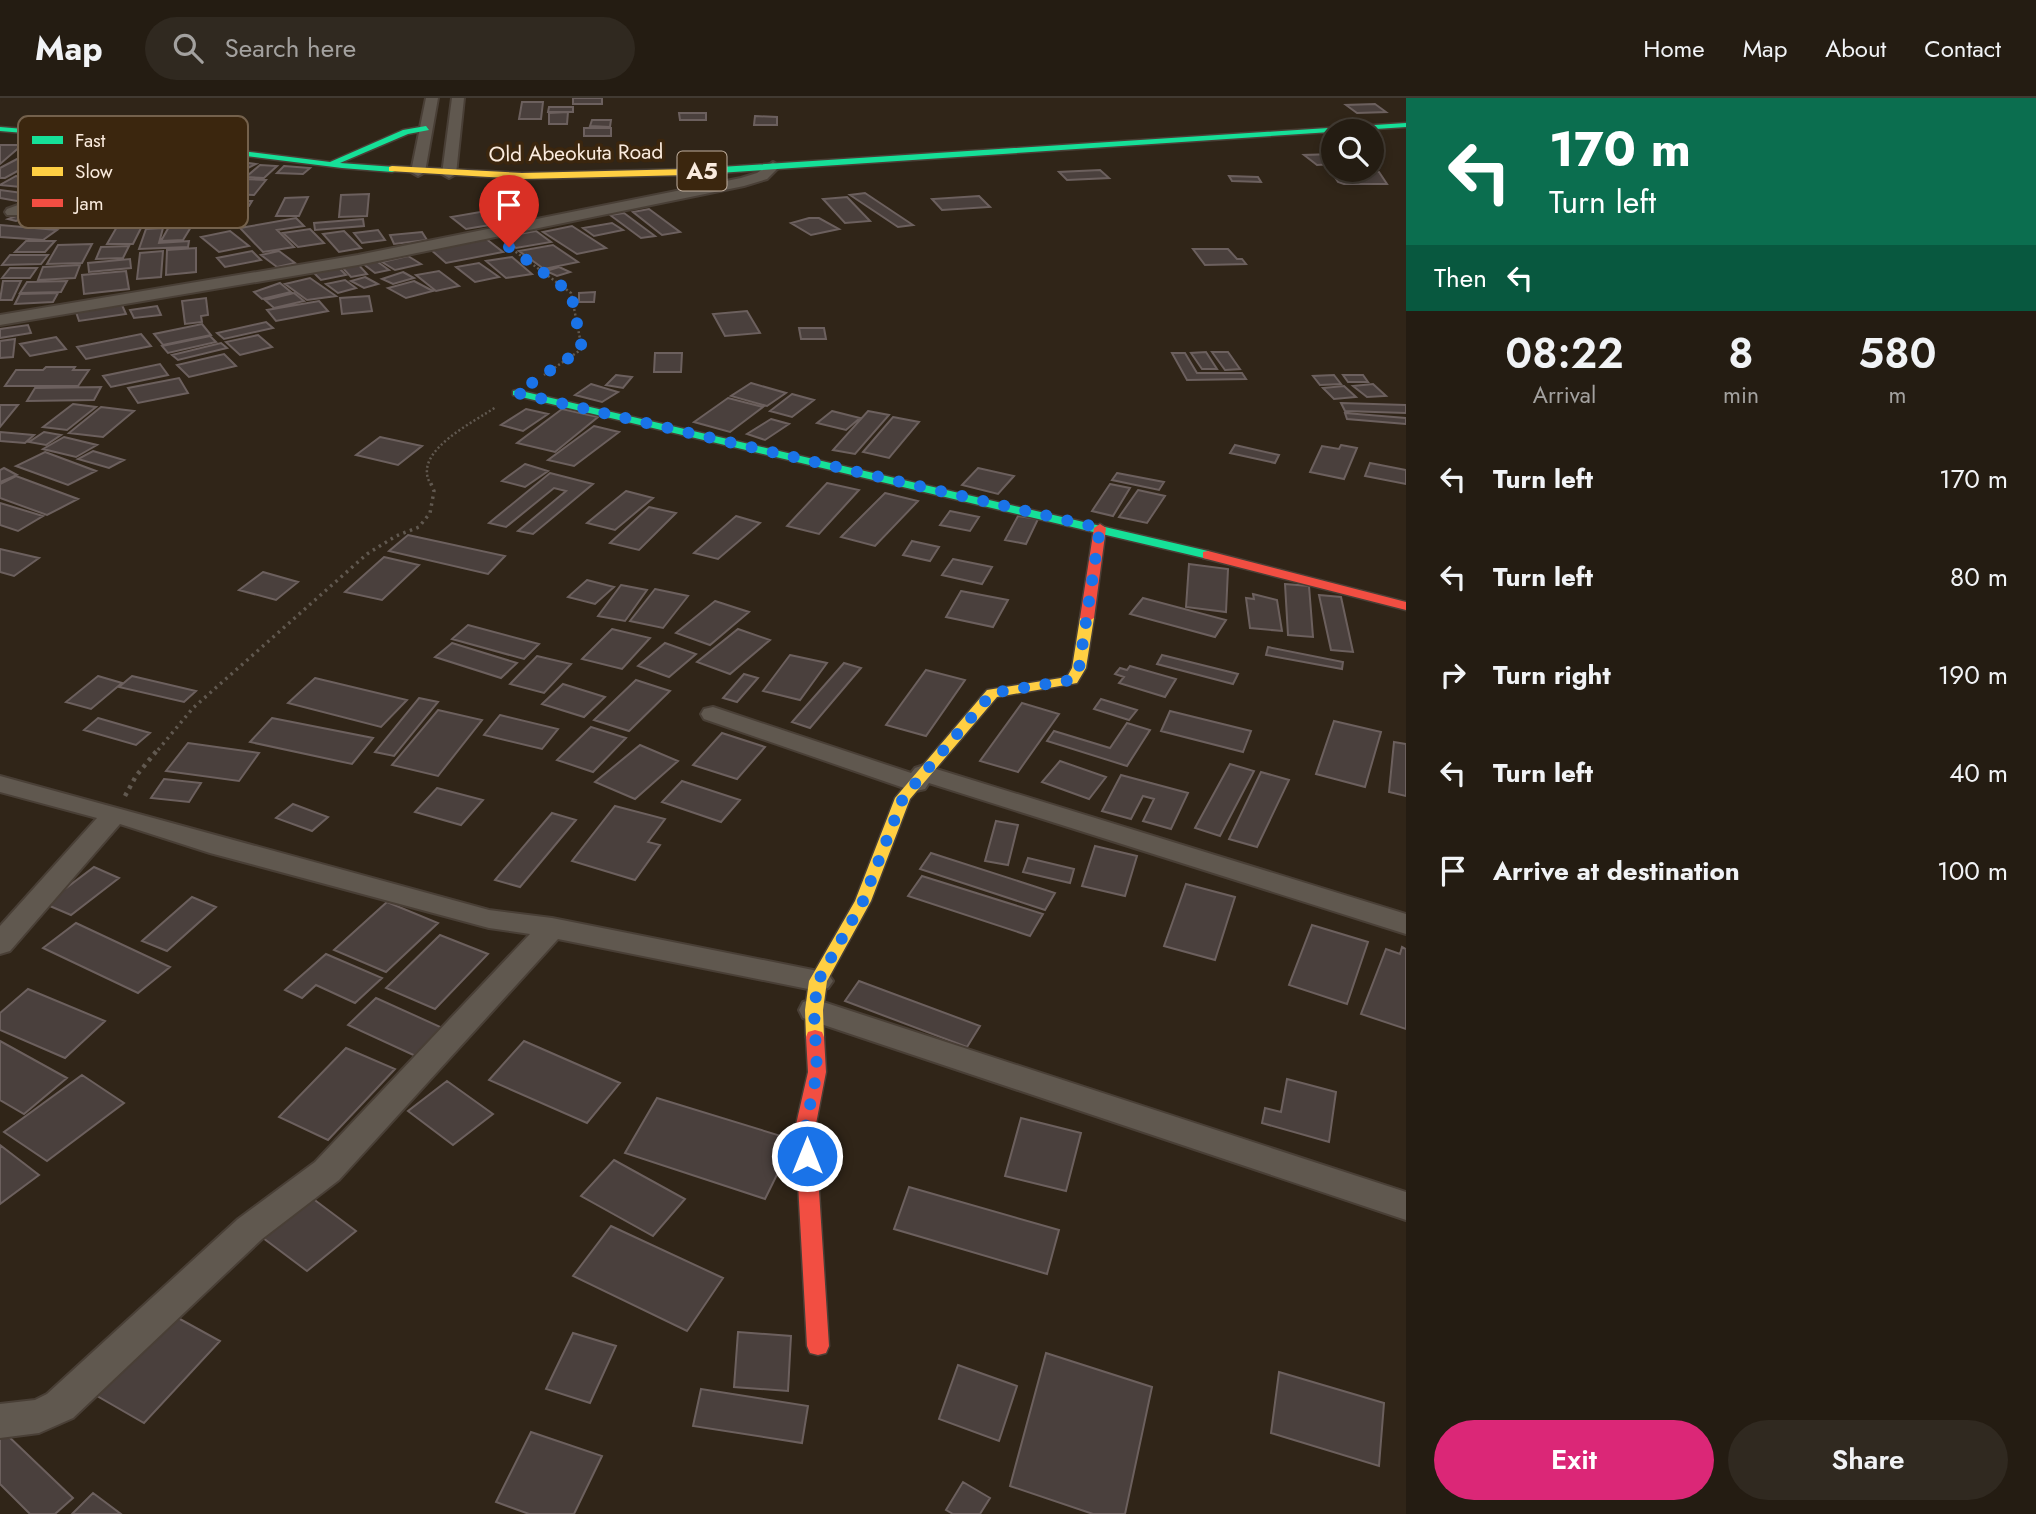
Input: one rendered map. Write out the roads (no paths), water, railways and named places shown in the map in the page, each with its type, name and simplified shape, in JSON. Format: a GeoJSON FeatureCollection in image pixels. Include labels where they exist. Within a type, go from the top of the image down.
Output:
{"type":"FeatureCollection","features":[{"type":"Feature","properties":{"kind":"main road","name":"Old Abeokuta Road"},"geometry":{"type":"LineString","coordinates":[[248,154],[330,165],[449,174],[598,176],[1406,125]]}},
{"type":"Feature","properties":{"kind":"main road"},"geometry":{"type":"LineString","coordinates":[[330,165],[406,132],[426,128]]}},
{"type":"Feature","properties":{"kind":"main road","name":"Old Abeokuta Road"},"geometry":{"type":"LineString","coordinates":[[0,129],[18,130]]}},
{"type":"Feature","properties":{"kind":"main road"},"geometry":{"type":"LineString","coordinates":[[517,393],[1100,528],[1406,606]]}},
{"type":"Feature","properties":{"kind":"main road"},"geometry":{"type":"LineString","coordinates":[[818,1346],[805,1129],[817,1072],[816,995],[863,901],[903,798],[992,693],[1072,680],[1079,668],[1100,528]]}},
{"type":"Feature","properties":{"kind":"street"},"geometry":{"type":"LineString","coordinates":[[418,172],[432,98]]}},
{"type":"Feature","properties":{"kind":"street"},"geometry":{"type":"LineString","coordinates":[[449,174],[458,98]]}},
{"type":"Feature","properties":{"kind":"street"},"geometry":{"type":"LineString","coordinates":[[426,128],[455,129]]}},
{"type":"Feature","properties":{"kind":"street"},"geometry":{"type":"LineString","coordinates":[[0,320],[196,289],[492,233],[744,182],[762,176],[773,166]]}},
{"type":"Feature","properties":{"kind":"street"},"geometry":{"type":"LineString","coordinates":[[12,212],[18,210]]}},
{"type":"Feature","properties":{"kind":"street"},"geometry":{"type":"LineString","coordinates":[[713,714],[1406,924]]}},
{"type":"Feature","properties":{"kind":"street"},"geometry":{"type":"LineString","coordinates":[[0,784],[115,814],[220,847],[489,919],[552,928],[816,995],[1406,1206]]}},
{"type":"Feature","properties":{"kind":"street"},"geometry":{"type":"LineString","coordinates":[[0,944],[115,814]]}},
{"type":"Feature","properties":{"kind":"street"},"geometry":{"type":"LineString","coordinates":[[0,1421],[39,1416],[60,1405],[250,1229],[327,1171],[552,928]]}}]}
